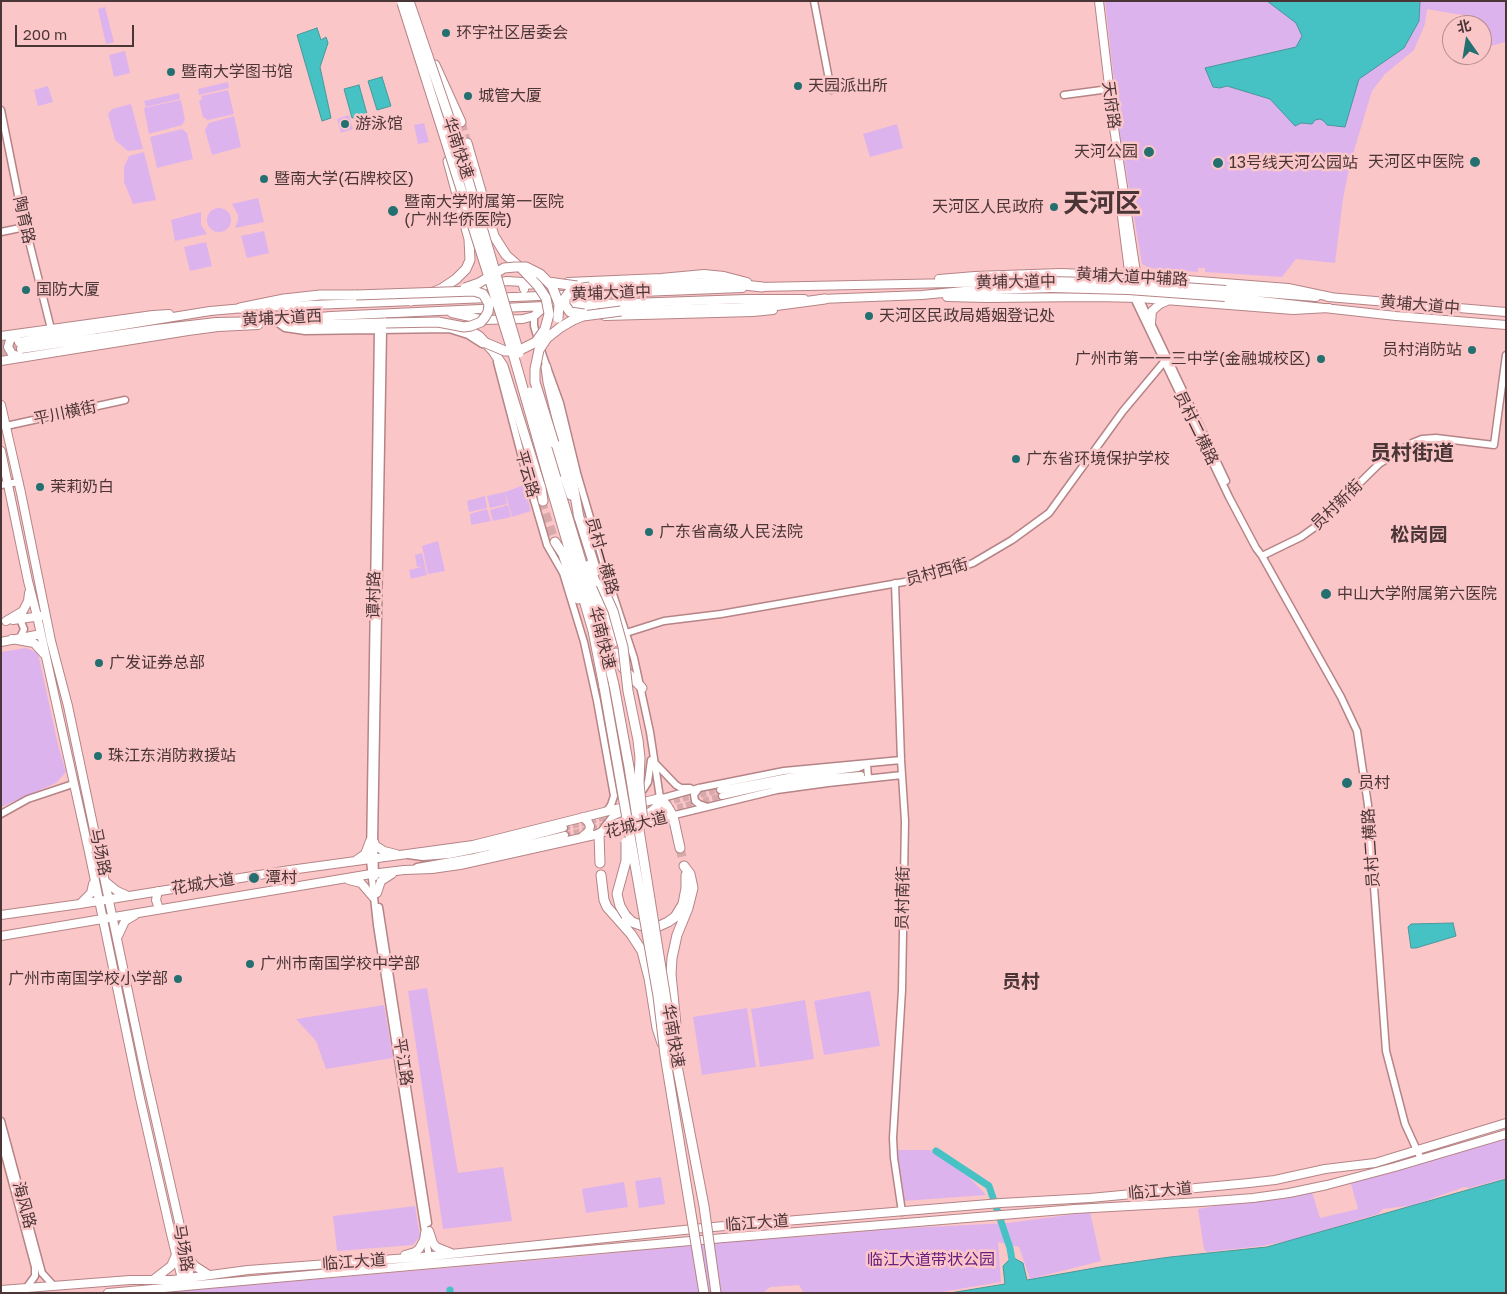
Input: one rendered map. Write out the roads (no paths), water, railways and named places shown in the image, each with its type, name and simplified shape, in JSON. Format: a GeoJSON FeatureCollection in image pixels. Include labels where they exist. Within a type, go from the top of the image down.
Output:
{"type":"FeatureCollection","features":[{"type":"Feature","properties":{"kind":"highway","name":"华南快速"},"geometry":{"type":"LineString","coordinates":[[402,1],[595,607],[647,882],[674,1050],[704,1206],[716,1293]]}},
{"type":"Feature","properties":{"kind":"highway","name":"华南快速"},"geometry":{"type":"LineString","coordinates":[[409,1],[463,161],[553,479]]}},
{"type":"Feature","properties":{"kind":"highway"},"geometry":{"type":"LineString","coordinates":[[409,1],[417,16],[443,84],[461,122]]}},
{"type":"Feature","properties":{"kind":"highway"},"geometry":{"type":"LineString","coordinates":[[411,301],[441,289],[456,279],[470,260],[470,249],[438,117]]}},
{"type":"Feature","properties":{"kind":"highway"},"geometry":{"type":"LineString","coordinates":[[467,143],[494,236],[506,255],[538,286],[546,298],[549,314],[545,329],[532,344],[520,350],[504,350],[486,343]]}},
{"type":"Feature","properties":{"kind":"highway"},"geometry":{"type":"LineString","coordinates":[[440,291],[474,285],[508,268],[522,267],[534,270],[550,282],[556,292],[559,304],[557,321],[538,354],[535,378],[554,443],[621,638],[640,758],[639,783],[647,882]]}},
{"type":"Feature","properties":{"kind":"highway"},"geometry":{"type":"LineString","coordinates":[[523,270],[553,284],[590,286],[718,282],[762,287]]}},
{"type":"Feature","properties":{"kind":"highway"},"geometry":{"type":"LineString","coordinates":[[590,286],[574,289],[567,293],[565,303],[570,312],[581,314],[756,307],[791,304],[825,298]]}},
{"type":"Feature","properties":{"kind":"highway"},"geometry":{"type":"LineString","coordinates":[[240,308],[284,299],[320,295],[440,291],[477,291],[482,293],[487,298],[489,306],[485,318],[475,325],[464,327]]}},
{"type":"Feature","properties":{"kind":"highway"},"geometry":{"type":"LineString","coordinates":[[547,338],[576,318],[622,311]]}},
{"type":"Feature","properties":{"kind":"highway"},"geometry":{"type":"LineString","coordinates":[[275,321],[304,325],[382,327],[438,322],[464,327],[479,336],[497,356],[504,371],[541,488],[543,502]]}},
{"type":"Feature","properties":{"kind":"highway"},"geometry":{"type":"LineString","coordinates":[[546,367],[579,518]]}},
{"type":"Feature","properties":{"kind":"highway"},"geometry":{"type":"LineString","coordinates":[[553,479],[571,510],[606,611],[614,642]]}},
{"type":"Feature","properties":{"kind":"highway"},"geometry":{"type":"LineString","coordinates":[[555,542],[564,554],[609,686]]}},
{"type":"Feature","properties":{"kind":"highway"},"geometry":{"type":"LineString","coordinates":[[616,653],[623,668],[642,688]]}},
{"type":"Feature","properties":{"kind":"highway","name":"华南快速"},"geometry":{"type":"LineString","coordinates":[[609,686],[624,794],[658,996],[704,1293]]}},
{"type":"Feature","properties":{"kind":"highway"},"geometry":{"type":"LineString","coordinates":[[624,794],[626,862],[617,894],[620,906],[626,916],[638,925],[649,927],[663,925],[675,917],[683,904],[686,888],[684,863],[690,874],[693,888],[676,940],[672,966],[676,1025],[674,1050]]}},
{"type":"Feature","properties":{"kind":"highway"},"geometry":{"type":"LineString","coordinates":[[600,862],[599,834],[613,826],[651,812],[656,808],[660,798],[673,816],[680,848]]}},
{"type":"Feature","properties":{"kind":"highway"},"geometry":{"type":"LineString","coordinates":[[601,875],[604,900],[607,907],[642,951],[649,978],[657,1028],[666,1055]]}},
{"type":"Feature","properties":{"kind":"main road","name":"天府路"},"geometry":{"type":"LineString","coordinates":[[1095,1],[1136,298]]}},
{"type":"Feature","properties":{"kind":"main road","name":"天府路"},"geometry":{"type":"LineString","coordinates":[[1099,1],[1107,90]]}},
{"type":"Feature","properties":{"kind":"main road"},"geometry":{"type":"LineString","coordinates":[[462,299],[488,284],[498,282],[573,282],[660,278],[690,274],[718,275],[762,287]]}},
{"type":"Feature","properties":{"kind":"main road"},"geometry":{"type":"LineString","coordinates":[[1095,274],[1103,280],[1105,287],[1095,297]]}},
{"type":"Feature","properties":{"kind":"main road","name":"黄埔大道中辅路"},"geometry":{"type":"LineString","coordinates":[[903,283],[976,276],[1133,275],[1288,288],[1331,297]]}},
{"type":"Feature","properties":{"kind":"main road"},"geometry":{"type":"LineString","coordinates":[[1182,302],[1175,295],[1174,289],[1177,283],[1184,279]]}},
{"type":"Feature","properties":{"kind":"main road"},"geometry":{"type":"LineString","coordinates":[[523,283],[526,296]]}},
{"type":"Feature","properties":{"kind":"main road","name":"黄埔大道中"},"geometry":{"type":"LineString","coordinates":[[526,296],[903,283],[1051,285],[1128,290],[1331,297],[1506,312]]}},
{"type":"Feature","properties":{"kind":"main road","name":"黄埔大道中"},"geometry":{"type":"LineString","coordinates":[[545,306],[746,299],[922,296],[1051,285]]}},
{"type":"Feature","properties":{"kind":"main road","name":"黄埔大道中"},"geometry":{"type":"LineString","coordinates":[[1226,294],[1396,316],[1506,324]]}},
{"type":"Feature","properties":{"kind":"main road","name":"黄埔大道西"},"geometry":{"type":"LineString","coordinates":[[21,346],[194,313],[240,308],[526,296]]}},
{"type":"Feature","properties":{"kind":"main road","name":"黄埔大道中辅路"},"geometry":{"type":"LineString","coordinates":[[922,296],[1136,298],[1301,310],[1329,308]]}},
{"type":"Feature","properties":{"kind":"main road"},"geometry":{"type":"LineString","coordinates":[[1151,323],[1150,315],[1153,309],[1169,300]]}},
{"type":"Feature","properties":{"kind":"main road"},"geometry":{"type":"LineString","coordinates":[[580,305],[605,316],[760,312],[791,304]]}},
{"type":"Feature","properties":{"kind":"main road"},"geometry":{"type":"LineString","coordinates":[[445,311],[468,317],[495,320],[524,319],[534,316],[545,306]]}},
{"type":"Feature","properties":{"kind":"main road","name":"黄埔大道西"},"geometry":{"type":"LineString","coordinates":[[21,346],[200,323],[241,320],[275,321],[331,316],[545,306]]}},
{"type":"Feature","properties":{"kind":"main road"},"geometry":{"type":"LineString","coordinates":[[1,361],[21,346],[51,329],[153,315],[194,313]]}},
{"type":"Feature","properties":{"kind":"main road"},"geometry":{"type":"LineString","coordinates":[[449,329],[468,317]]}},
{"type":"Feature","properties":{"kind":"main road"},"geometry":{"type":"LineString","coordinates":[[1,336],[21,346]]}},
{"type":"Feature","properties":{"kind":"main road","name":"马场路"},"geometry":{"type":"LineString","coordinates":[[1,405],[41,592],[40,634],[68,706],[110,899],[143,1064],[186,1254],[186,1280]]}},
{"type":"Feature","properties":{"kind":"main road","name":"马场路"},"geometry":{"type":"LineString","coordinates":[[1,451],[5,484],[12,499],[32,594],[41,616],[73,784],[94,874],[144,1117],[176,1255],[186,1280]]}},
{"type":"Feature","properties":{"kind":"main road"},"geometry":{"type":"LineString","coordinates":[[4,622],[20,614],[25,608],[30,586]]}},
{"type":"Feature","properties":{"kind":"main road"},"geometry":{"type":"LineString","coordinates":[[4,622],[41,616]]}},
{"type":"Feature","properties":{"kind":"main road"},"geometry":{"type":"LineString","coordinates":[[1,642],[40,634]]}},
{"type":"Feature","properties":{"kind":"main road"},"geometry":{"type":"LineString","coordinates":[[16,638],[34,643],[48,654]]}},
{"type":"Feature","properties":{"kind":"main road","name":"花城大道"},"geometry":{"type":"LineString","coordinates":[[1,915],[290,870],[473,845],[660,798]]}},
{"type":"Feature","properties":{"kind":"main road"},"geometry":{"type":"LineString","coordinates":[[582,837],[589,832],[590,826],[583,817]]}},
{"type":"Feature","properties":{"kind":"main road","name":"花城大道"},"geometry":{"type":"LineString","coordinates":[[1,936],[373,874],[460,865],[599,834]]}},
{"type":"Feature","properties":{"kind":"main road"},"geometry":{"type":"LineString","coordinates":[[353,862],[363,856],[372,842],[384,851],[406,855]]}},
{"type":"Feature","properties":{"kind":"main road"},"geometry":{"type":"LineString","coordinates":[[328,865],[336,867],[339,875],[330,881]]}},
{"type":"Feature","properties":{"kind":"main road"},"geometry":{"type":"LineString","coordinates":[[330,881],[356,881],[375,895],[383,879],[404,870]]}},
{"type":"Feature","properties":{"kind":"main road"},"geometry":{"type":"LineString","coordinates":[[80,904],[93,888],[94,874]]}},
{"type":"Feature","properties":{"kind":"main road"},"geometry":{"type":"LineString","coordinates":[[106,881],[116,891],[130,896]]}},
{"type":"Feature","properties":{"kind":"main road"},"geometry":{"type":"LineString","coordinates":[[158,892],[156,900],[159,909]]}},
{"type":"Feature","properties":{"kind":"main road"},"geometry":{"type":"LineString","coordinates":[[118,938],[125,921],[138,913]]}},
{"type":"Feature","properties":{"kind":"main road"},"geometry":{"type":"LineString","coordinates":[[82,922],[97,926],[107,940]]}},
{"type":"Feature","properties":{"kind":"main road","name":"临江大道"},"geometry":{"type":"LineString","coordinates":[[1,1290],[130,1280],[251,1280],[371,1270],[456,1254],[713,1227],[1001,1203],[1110,1196],[1276,1180],[1325,1170],[1376,1163],[1506,1123]]}},
{"type":"Feature","properties":{"kind":"main road","name":"临江大道"},"geometry":{"type":"LineString","coordinates":[[108,1293],[131,1291],[209,1275],[248,1270],[391,1259],[431,1260],[1075,1209],[1201,1202],[1289,1193],[1396,1167],[1506,1134]]}},
{"type":"Feature","properties":{"kind":"main road"},"geometry":{"type":"LineString","coordinates":[[1110,1196],[1103,1201],[1106,1206],[1110,1207]]}},
{"type":"Feature","properties":{"kind":"main road"},"geometry":{"type":"LineString","coordinates":[[1075,1209],[1084,1203],[1079,1198]]}},
{"type":"Feature","properties":{"kind":"main road"},"geometry":{"type":"LineString","coordinates":[[871,1215],[879,1220],[879,1223],[874,1226]]}},
{"type":"Feature","properties":{"kind":"main road"},"geometry":{"type":"LineString","coordinates":[[427,1232],[436,1247],[456,1254]]}},
{"type":"Feature","properties":{"kind":"main road"},"geometry":{"type":"LineString","coordinates":[[391,1259],[415,1252],[422,1244],[427,1232]]}},
{"type":"Feature","properties":{"kind":"main road"},"geometry":{"type":"LineString","coordinates":[[152,1280],[170,1266],[176,1255],[182,1258],[186,1254],[191,1262],[209,1275]]}},
{"type":"Feature","properties":{"kind":"main road"},"geometry":{"type":"LineString","coordinates":[[371,1261],[375,1264],[375,1267],[371,1270]]}},
{"type":"Feature","properties":{"kind":"main road"},"geometry":{"type":"LineString","coordinates":[[248,1270],[245,1275],[246,1278],[251,1280]]}},
{"type":"Feature","properties":{"kind":"main road"},"geometry":{"type":"LineString","coordinates":[[130,1280],[136,1286],[131,1291]]}},
{"type":"Feature","properties":{"kind":"street"},"geometry":{"type":"LineString","coordinates":[[814,1],[832,90]]}},
{"type":"Feature","properties":{"kind":"street"},"geometry":{"type":"LineString","coordinates":[[1064,95],[1107,90]]}},
{"type":"Feature","properties":{"kind":"street","name":"陶育路"},"geometry":{"type":"LineString","coordinates":[[1,110],[25,227],[51,329]]}},
{"type":"Feature","properties":{"kind":"street"},"geometry":{"type":"LineString","coordinates":[[1,232],[25,227]]}},
{"type":"Feature","properties":{"kind":"street","name":"员村二横路"},"geometry":{"type":"LineString","coordinates":[[1136,298],[1151,323],[1220,470],[1260,546],[1262,556]]}},
{"type":"Feature","properties":{"kind":"street","name":"员村二横路"},"geometry":{"type":"LineString","coordinates":[[1136,298],[1217,473],[1256,548],[1341,697],[1357,731],[1368,804],[1386,1051],[1405,1124],[1421,1159]]}},
{"type":"Feature","properties":{"kind":"street","name":"员村一横路"},"geometry":{"type":"LineString","coordinates":[[534,316],[535,327],[546,367],[560,403],[577,473],[642,688],[660,798]]}},
{"type":"Feature","properties":{"kind":"street","name":"平云路"},"geometry":{"type":"LineString","coordinates":[[382,327],[449,329],[474,338],[483,344],[499,366],[499,373],[547,545],[563,573],[584,642],[612,780],[614,796],[606,812]]}},
{"type":"Feature","properties":{"kind":"street","name":"谭村路"},"geometry":{"type":"LineString","coordinates":[[372,859],[382,327]]}},
{"type":"Feature","properties":{"kind":"street","name":"员村新街"},"geometry":{"type":"LineString","coordinates":[[1262,556],[1315,527],[1372,470],[1412,443],[1422,439],[1436,438],[1494,445],[1506,355]]}},
{"type":"Feature","properties":{"kind":"street","name":"员村西街"},"geometry":{"type":"LineString","coordinates":[[626,633],[664,621],[721,614],[895,583],[973,564],[1042,519],[1057,504],[1122,411],[1164,362]]}},
{"type":"Feature","properties":{"kind":"street","name":"平川横街"},"geometry":{"type":"LineString","coordinates":[[6,426],[125,400]]}},
{"type":"Feature","properties":{"kind":"street"},"geometry":{"type":"LineString","coordinates":[[5,484],[19,482]]}},
{"type":"Feature","properties":{"kind":"street"},"geometry":{"type":"LineString","coordinates":[[12,499],[22,497]]}},
{"type":"Feature","properties":{"kind":"street","name":"员村南街"},"geometry":{"type":"LineString","coordinates":[[895,583],[905,821],[902,990],[893,1130],[894,1158],[902,1212]]}},
{"type":"Feature","properties":{"kind":"street"},"geometry":{"type":"LineString","coordinates":[[32,594],[41,592]]}},
{"type":"Feature","properties":{"kind":"street"},"geometry":{"type":"LineString","coordinates":[[16,638],[24,629],[20,619]]}},
{"type":"Feature","properties":{"kind":"street"},"geometry":{"type":"LineString","coordinates":[[612,780],[620,789],[626,792],[643,790],[648,782],[652,746]]}},
{"type":"Feature","properties":{"kind":"street","name":"花城大道"},"geometry":{"type":"LineString","coordinates":[[660,798],[784,771],[901,760]]}},
{"type":"Feature","properties":{"kind":"street"},"geometry":{"type":"LineString","coordinates":[[654,762],[681,788],[699,788]]}},
{"type":"Feature","properties":{"kind":"street"},"geometry":{"type":"LineString","coordinates":[[867,764],[868,778]]}},
{"type":"Feature","properties":{"kind":"street","name":"花城大道"},"geometry":{"type":"LineString","coordinates":[[867,764],[858,768],[788,777],[721,793],[822,778],[860,775],[868,778]]}},
{"type":"Feature","properties":{"kind":"street","name":"花城大道"},"geometry":{"type":"LineString","coordinates":[[599,834],[784,789],[902,775]]}},
{"type":"Feature","properties":{"kind":"street"},"geometry":{"type":"LineString","coordinates":[[1,814],[28,799],[73,784]]}},
{"type":"Feature","properties":{"kind":"street"},"geometry":{"type":"LineString","coordinates":[[699,788],[694,795],[695,801],[708,806]]}},
{"type":"Feature","properties":{"kind":"street","name":"花城大道"},"geometry":{"type":"LineString","coordinates":[[404,870],[474,857],[564,832],[449,855],[423,857],[406,855]]}},
{"type":"Feature","properties":{"kind":"street","name":"平江路"},"geometry":{"type":"LineString","coordinates":[[372,859],[375,895],[431,1260]]}},
{"type":"Feature","properties":{"kind":"street","name":"海风路"},"geometry":{"type":"LineString","coordinates":[[1,1122],[42,1273],[53,1285]]}},
{"type":"Feature","properties":{"kind":"street","name":"海风路"},"geometry":{"type":"LineString","coordinates":[[1,1140],[35,1267],[36,1276],[27,1287]]}},
{"type":"Feature","properties":{"kind":"water"},"geometry":{"type":"Polygon","coordinates":[[[1267,1],[1420,1],[1419,21],[1404,48],[1359,79],[1345,127],[1327,125],[1320,119],[1315,120],[1312,124],[1301,123],[1295,126],[1270,99],[1227,86],[1213,87],[1205,68],[1296,47],[1302,36],[1296,23],[1267,1]]]}},
{"type":"Feature","properties":{"kind":"water"},"geometry":{"type":"Polygon","coordinates":[[[317,28],[321,40],[326,37],[328,43],[320,67],[331,118],[322,121],[297,35],[317,28]]]}},
{"type":"Feature","properties":{"kind":"water"},"geometry":{"type":"Polygon","coordinates":[[[382,77],[391,106],[377,110],[368,81],[382,77]]]}},
{"type":"Feature","properties":{"kind":"water"},"geometry":{"type":"Polygon","coordinates":[[[359,85],[367,114],[352,118],[344,89],[359,85]]]}},
{"type":"Feature","properties":{"kind":"water"},"geometry":{"type":"Polygon","coordinates":[[[1453,923],[1456,936],[1411,948],[1408,927],[1411,924],[1453,923]]]}},
{"type":"Feature","properties":{"kind":"water"},"geometry":{"type":"Polygon","coordinates":[[[1506,1179],[1506,1293],[950,1293],[1005,1284],[1003,1266],[1012,1257],[1023,1263],[1027,1280],[1170,1257],[1267,1247],[1506,1179]]]}},
{"type":"Feature","properties":{"kind":"waterway"},"geometry":{"type":"LineString","coordinates":[[936,1151],[989,1186],[1010,1248],[1013,1266]]}},
{"type":"Feature","properties":{"kind":"tunnel"},"geometry":{"type":"LineString","coordinates":[[461,122],[467,143]]}},
{"type":"Feature","properties":{"kind":"tunnel"},"geometry":{"type":"LineString","coordinates":[[1,345],[19,342]]}},
{"type":"Feature","properties":{"kind":"tunnel"},"geometry":{"type":"LineString","coordinates":[[1,352],[21,349]]}},
{"type":"Feature","properties":{"kind":"tunnel"},"geometry":{"type":"LineString","coordinates":[[515,424],[555,542]]}},
{"type":"Feature","properties":{"kind":"tunnel"},"geometry":{"type":"LineString","coordinates":[[639,809],[720,790]]}},
{"type":"Feature","properties":{"kind":"tunnel"},"geometry":{"type":"LineString","coordinates":[[651,814],[722,796]]}},
{"type":"Feature","properties":{"kind":"tunnel"},"geometry":{"type":"LineString","coordinates":[[564,828],[615,815]]}},
{"type":"Feature","properties":{"kind":"tunnel"},"geometry":{"type":"LineString","coordinates":[[565,835],[610,824]]}},
{"type":"Feature","properties":{"kind":"tunnel"},"geometry":{"type":"LineString","coordinates":[[680,848],[683,861]]}},
{"type":"Feature","properties":{"kind":"place","name":"环宇社区居委会"},"geometry":{"type":"Point","coordinates":[446,33]}},
{"type":"Feature","properties":{"kind":"place","name":"暨南大学图书馆"},"geometry":{"type":"Point","coordinates":[171,72]}},
{"type":"Feature","properties":{"kind":"place","name":"天园派出所"},"geometry":{"type":"Point","coordinates":[798,86]}},
{"type":"Feature","properties":{"kind":"place","name":"城管大厦"},"geometry":{"type":"Point","coordinates":[468,96]}},
{"type":"Feature","properties":{"kind":"place","name":"游泳馆"},"geometry":{"type":"Point","coordinates":[345,124]}},
{"type":"Feature","properties":{"kind":"place","name":"天河公园"},"geometry":{"type":"Point","coordinates":[1149,152]}},
{"type":"Feature","properties":{"kind":"place","name":"天河区中医院"},"geometry":{"type":"Point","coordinates":[1475,162]}},
{"type":"Feature","properties":{"kind":"place","name":"13号线天河公园站"},"geometry":{"type":"Point","coordinates":[1218,163]}},
{"type":"Feature","properties":{"kind":"place","name":"暨南大学(石牌校区)"},"geometry":{"type":"Point","coordinates":[264,179]}},
{"type":"Feature","properties":{"kind":"place","name":"天河区人民政府"},"geometry":{"type":"Point","coordinates":[1054,207]}},
{"type":"Feature","properties":{"kind":"place","name":"暨南大学附属第一医院 (广州华侨医院)"},"geometry":{"type":"Point","coordinates":[393,211]}},
{"type":"Feature","properties":{"kind":"place","name":"国防大厦"},"geometry":{"type":"Point","coordinates":[26,290]}},
{"type":"Feature","properties":{"kind":"place","name":"天河区民政局婚姻登记处"},"geometry":{"type":"Point","coordinates":[869,316]}},
{"type":"Feature","properties":{"kind":"place","name":"员村消防站"},"geometry":{"type":"Point","coordinates":[1472,350]}},
{"type":"Feature","properties":{"kind":"place","name":"广州市第一一三中学(金融城校区)"},"geometry":{"type":"Point","coordinates":[1321,359]}},
{"type":"Feature","properties":{"kind":"place","name":"广东省环境保护学校"},"geometry":{"type":"Point","coordinates":[1016,459]}},
{"type":"Feature","properties":{"kind":"place","name":"茉莉奶白"},"geometry":{"type":"Point","coordinates":[40,487]}},
{"type":"Feature","properties":{"kind":"place","name":"广东省高级人民法院"},"geometry":{"type":"Point","coordinates":[649,532]}},
{"type":"Feature","properties":{"kind":"place","name":"中山大学附属第六医院"},"geometry":{"type":"Point","coordinates":[1326,594]}},
{"type":"Feature","properties":{"kind":"place","name":"广发证券总部"},"geometry":{"type":"Point","coordinates":[99,663]}},
{"type":"Feature","properties":{"kind":"place","name":"珠江东消防救援站"},"geometry":{"type":"Point","coordinates":[98,756]}},
{"type":"Feature","properties":{"kind":"place","name":"员村"},"geometry":{"type":"Point","coordinates":[1347,783]}},
{"type":"Feature","properties":{"kind":"place","name":"潭村"},"geometry":{"type":"Point","coordinates":[254,878]}},
{"type":"Feature","properties":{"kind":"place","name":"广州市南国学校中学部"},"geometry":{"type":"Point","coordinates":[250,964]}},
{"type":"Feature","properties":{"kind":"place","name":"广州市南国学校小学部"},"geometry":{"type":"Point","coordinates":[178,979]}},
{"type":"Feature","properties":{"kind":"district","name":"天河区"},"geometry":{"type":"Point","coordinates":[1102,204]}},
{"type":"Feature","properties":{"kind":"district","name":"员村街道"},"geometry":{"type":"Point","coordinates":[1412,453]}},
{"type":"Feature","properties":{"kind":"district","name":"松岗园"},"geometry":{"type":"Point","coordinates":[1419,535]}},
{"type":"Feature","properties":{"kind":"district","name":"员村"},"geometry":{"type":"Point","coordinates":[1021,982]}},
{"type":"Feature","properties":{"kind":"park label","name":"临江大道带状公园"},"geometry":{"type":"Point","coordinates":[931,1260]}}]}
